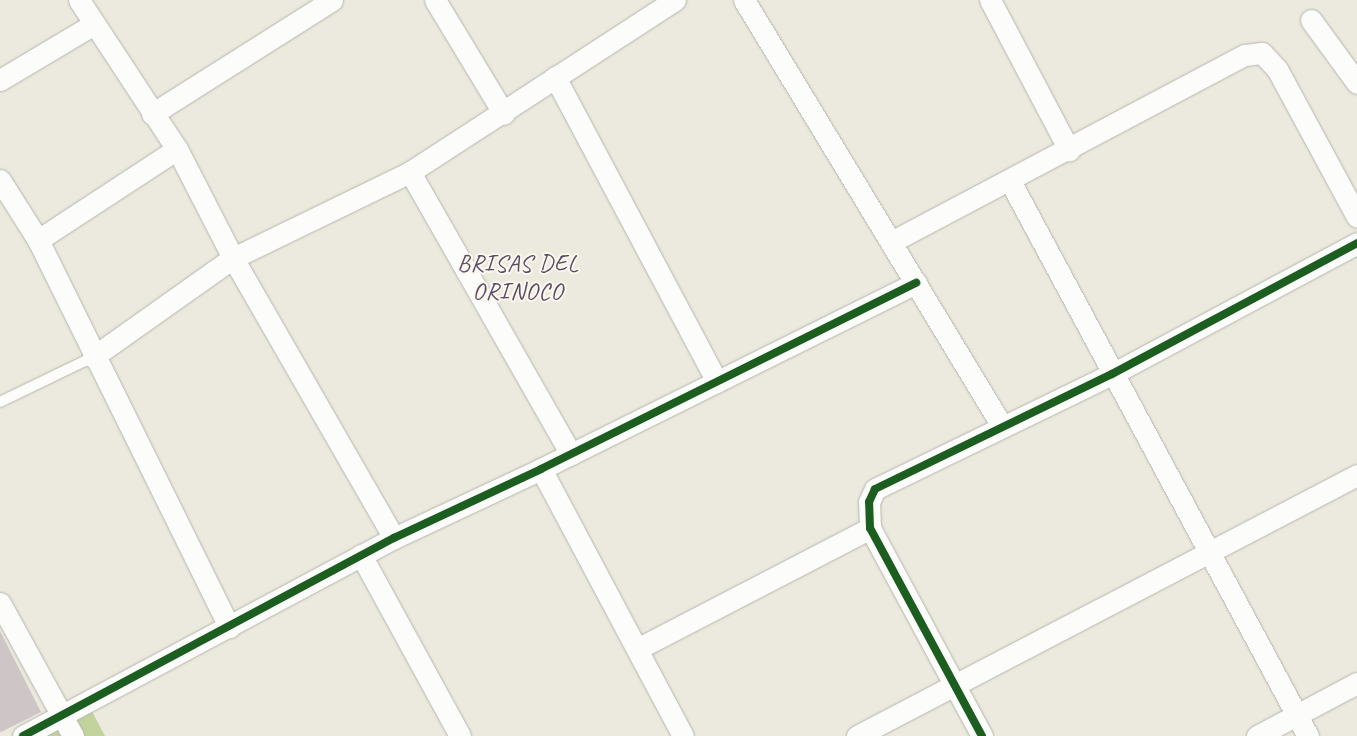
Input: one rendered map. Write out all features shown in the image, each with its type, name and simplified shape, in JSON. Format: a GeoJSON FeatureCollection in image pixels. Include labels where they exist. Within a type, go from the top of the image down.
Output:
{"type":"FeatureCollection","features":[{"type":"Feature","properties":{"kind":"street"},"geometry":{"type":"LineString","coordinates":[[79,0],[152,114],[177,149],[233,258],[394,538]]}},
{"type":"Feature","properties":{"kind":"street"},"geometry":{"type":"LineString","coordinates":[[152,114],[332,0]]}},
{"type":"Feature","properties":{"kind":"street"},"geometry":{"type":"LineString","coordinates":[[435,0],[504,114]]}},
{"type":"Feature","properties":{"kind":"street"},"geometry":{"type":"LineString","coordinates":[[93,357],[233,258],[410,172],[504,114],[555,77],[675,0]]}},
{"type":"Feature","properties":{"kind":"street"},"geometry":{"type":"LineString","coordinates":[[744,0],[893,241],[916,283],[1003,427]]}},
{"type":"Feature","properties":{"kind":"street"},"geometry":{"type":"LineString","coordinates":[[990,0],[1069,150]]}},
{"type":"Feature","properties":{"kind":"street"},"geometry":{"type":"LineString","coordinates":[[1311,20],[1357,83]]}},
{"type":"Feature","properties":{"kind":"street"},"geometry":{"type":"LineString","coordinates":[[0,80],[94,24]]}},
{"type":"Feature","properties":{"kind":"street"},"geometry":{"type":"LineString","coordinates":[[893,241],[1069,150],[1245,55],[1262,53],[1277,70],[1357,217]]}},
{"type":"Feature","properties":{"kind":"street"},"geometry":{"type":"LineString","coordinates":[[555,77],[717,382]]}},
{"type":"Feature","properties":{"kind":"street"},"geometry":{"type":"LineString","coordinates":[[38,240],[177,149]]}},
{"type":"Feature","properties":{"kind":"street"},"geometry":{"type":"LineString","coordinates":[[410,172],[571,454]]}},
{"type":"Feature","properties":{"kind":"street"},"geometry":{"type":"LineString","coordinates":[[0,180],[38,240],[93,357],[229,627]]}},
{"type":"Feature","properties":{"kind":"street"},"geometry":{"type":"LineString","coordinates":[[1010,181],[1112,374],[1210,552],[1294,716],[1308,736]]}},
{"type":"Feature","properties":{"kind":"street"},"geometry":{"type":"LineString","coordinates":[[982,736],[870,528],[869,502],[875,489],[1112,374],[1357,243]]}},
{"type":"Feature","properties":{"kind":"street"},"geometry":{"type":"LineString","coordinates":[[23,736],[394,538],[541,469],[916,283]]}},
{"type":"Feature","properties":{"kind":"street"},"geometry":{"type":"LineString","coordinates":[[541,469],[683,736]]}},
{"type":"Feature","properties":{"kind":"street"},"geometry":{"type":"LineString","coordinates":[[857,736],[1357,475]]}},
{"type":"Feature","properties":{"kind":"street"},"geometry":{"type":"LineString","coordinates":[[637,649],[870,528]]}},
{"type":"Feature","properties":{"kind":"street"},"geometry":{"type":"LineString","coordinates":[[361,555],[460,736]]}},
{"type":"Feature","properties":{"kind":"street"},"geometry":{"type":"LineString","coordinates":[[0,603],[60,717],[73,736]]}},
{"type":"Feature","properties":{"kind":"street"},"geometry":{"type":"LineString","coordinates":[[1257,736],[1357,683]]}},
{"type":"Feature","properties":{"kind":"lane"},"geometry":{"type":"LineString","coordinates":[[0,402],[93,357]]}},
{"type":"Feature","properties":{"kind":"green space"},"geometry":{"type":"Polygon","coordinates":[[[88,704],[105,736],[23,736],[88,704]]]}},
{"type":"Feature","properties":{"kind":"building"},"geometry":{"type":"Polygon","coordinates":[[[0,631],[41,712],[1,732],[0,731],[0,631]]]}},
{"type":"Feature","properties":{"kind":"cycle path"},"geometry":{"type":"LineString","coordinates":[[982,736],[870,528],[869,502],[875,489],[1112,374],[1357,243]]}},
{"type":"Feature","properties":{"kind":"cycle path"},"geometry":{"type":"LineString","coordinates":[[23,736],[394,538],[541,469],[916,283]]}},
{"type":"Feature","properties":{"kind":"district","name":"BRISAS DEL ORINOCO"},"geometry":{"type":"Point","coordinates":[518,278]}}]}
